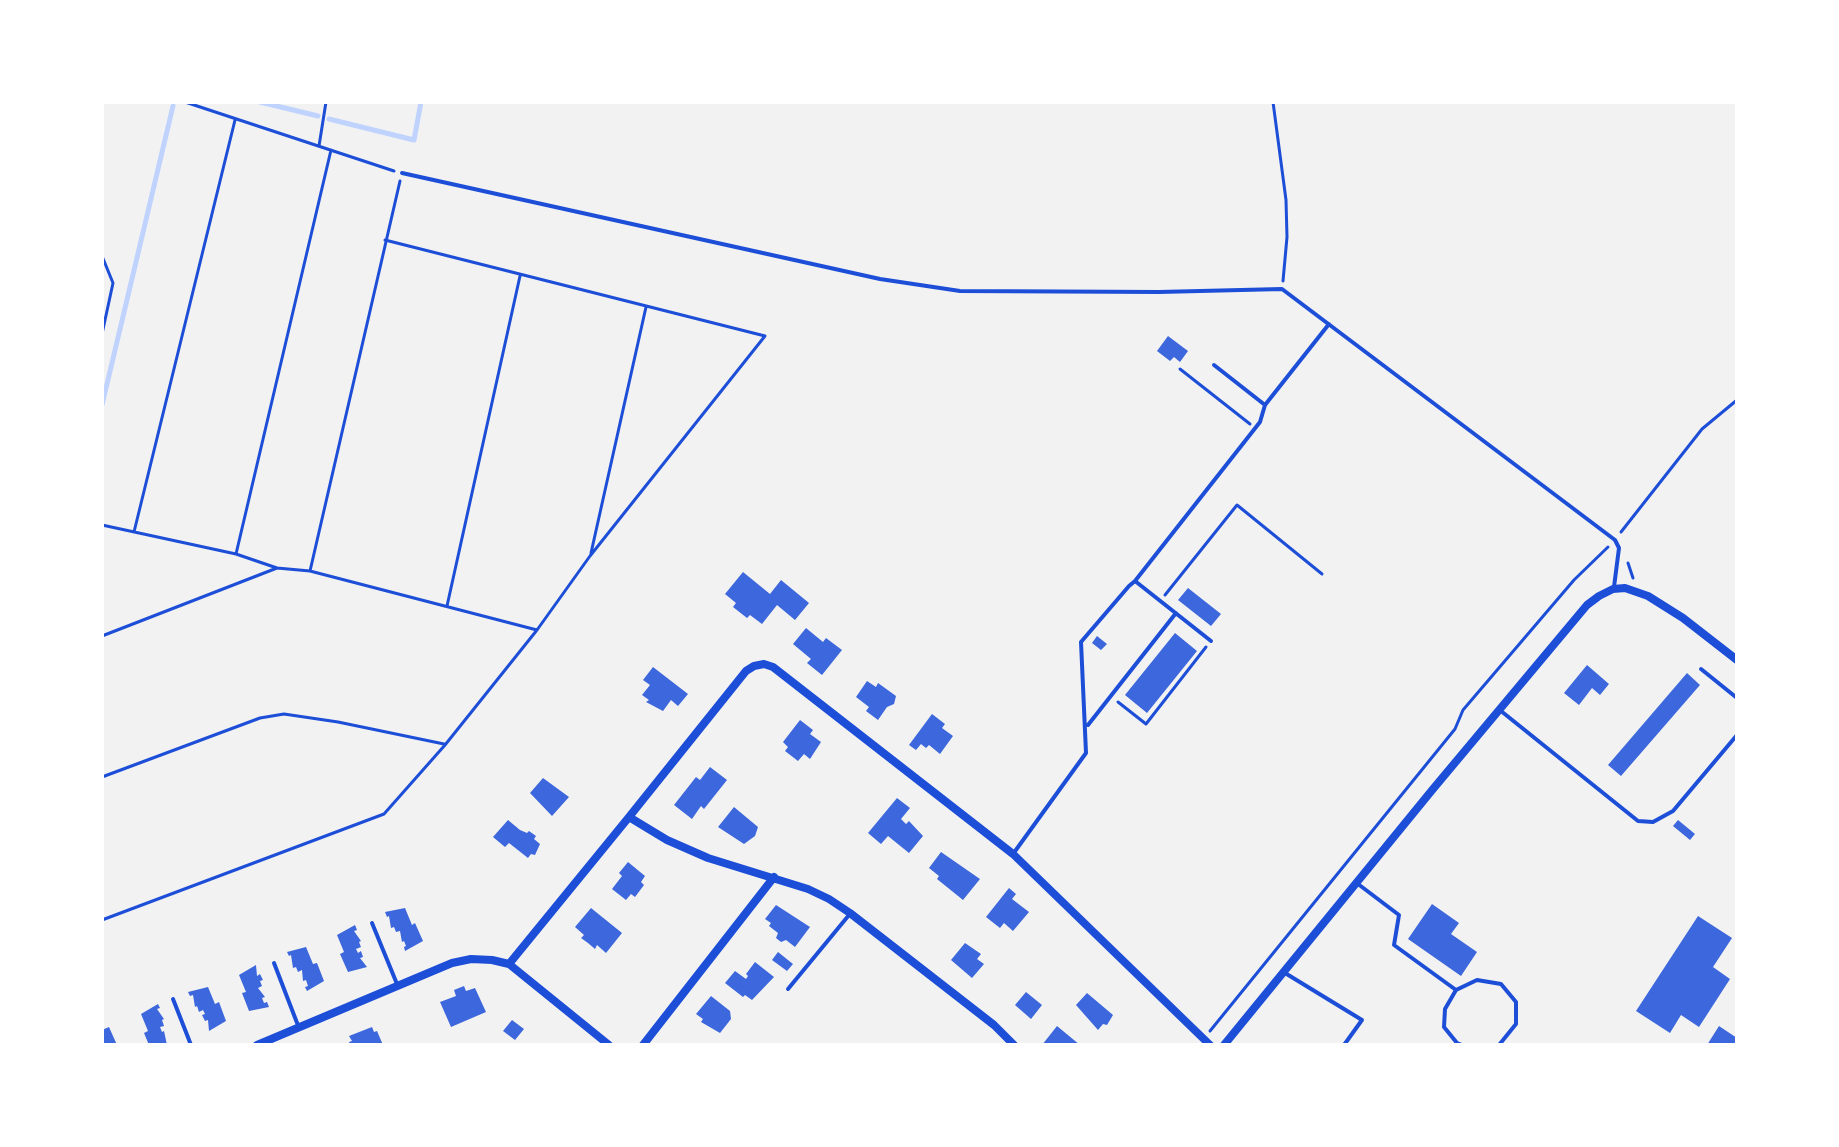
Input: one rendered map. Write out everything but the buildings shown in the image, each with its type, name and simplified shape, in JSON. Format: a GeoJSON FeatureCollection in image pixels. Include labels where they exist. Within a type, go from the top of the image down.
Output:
{"type":"FeatureCollection","features":[{"type":"Feature","properties":{"kind":"street"},"geometry":{"type":"LineString","coordinates":[[1224,1045],[1587,605],[1613,589],[1634,591],[1664,605],[1737,660]]}},
{"type":"Feature","properties":{"kind":"street"},"geometry":{"type":"LineString","coordinates":[[509,964],[746,671],[764,664],[773,667],[1013,854],[1210,1045]]}},
{"type":"Feature","properties":{"kind":"street"},"geometry":{"type":"LineString","coordinates":[[629,817],[667,840],[708,858],[808,889],[850,913],[994,1025],[1014,1045]]}},
{"type":"Feature","properties":{"kind":"street"},"geometry":{"type":"LineString","coordinates":[[643,1045],[774,877]]}},
{"type":"Feature","properties":{"kind":"street"},"geometry":{"type":"LineString","coordinates":[[257,1045],[434,971],[471,959],[509,964],[609,1045]]}},
{"type":"Feature","properties":{"kind":"lane"},"geometry":{"type":"LineString","coordinates":[[402,173],[880,279],[960,291],[1282,289],[1615,540],[1619,548],[1613,589]]}},
{"type":"Feature","properties":{"kind":"lane"},"geometry":{"type":"LineString","coordinates":[[1013,854],[1086,753],[1081,642],[1135,581],[1257,429],[1265,405],[1329,324]]}},
{"type":"Feature","properties":{"kind":"lane"},"geometry":{"type":"LineString","coordinates":[[1214,365],[1265,405]]}},
{"type":"Feature","properties":{"kind":"lane"},"geometry":{"type":"LineString","coordinates":[[1135,581],[1211,641]]}},
{"type":"Feature","properties":{"kind":"lane"},"geometry":{"type":"LineString","coordinates":[[1086,726],[1176,613]]}},
{"type":"Feature","properties":{"kind":"lane"},"geometry":{"type":"LineString","coordinates":[[1701,669],[1737,698]]}},
{"type":"Feature","properties":{"kind":"lane"},"geometry":{"type":"LineString","coordinates":[[1499,710],[1638,821],[1653,822],[1673,811],[1737,735]]}},
{"type":"Feature","properties":{"kind":"lane"},"geometry":{"type":"LineString","coordinates":[[1356,883],[1399,915],[1394,945],[1456,990]]}},
{"type":"Feature","properties":{"kind":"lane"},"geometry":{"type":"LineString","coordinates":[[788,989],[850,913]]}},
{"type":"Feature","properties":{"kind":"lane"},"geometry":{"type":"LineString","coordinates":[[372,923],[398,986]]}},
{"type":"Feature","properties":{"kind":"lane"},"geometry":{"type":"LineString","coordinates":[[274,963],[299,1028]]}},
{"type":"Feature","properties":{"kind":"lane"},"geometry":{"type":"LineString","coordinates":[[1283,972],[1362,1020],[1344,1045]]}},
{"type":"Feature","properties":{"kind":"lane"},"geometry":{"type":"LineString","coordinates":[[1462,1045],[1444,1027],[1445,1009],[1456,990],[1477,980],[1501,984],[1516,1002],[1516,1024],[1499,1045]]}},
{"type":"Feature","properties":{"kind":"lane"},"geometry":{"type":"LineString","coordinates":[[173,999],[191,1045]]}},
{"type":"Feature","properties":{"kind":"path"},"geometry":{"type":"LineString","coordinates":[[185,102],[402,173],[310,571]]}},
{"type":"Feature","properties":{"kind":"path"},"geometry":{"type":"LineString","coordinates":[[319,146],[326,102]]}},
{"type":"Feature","properties":{"kind":"path"},"geometry":{"type":"LineString","coordinates":[[1273,102],[1286,200],[1287,237],[1282,289]]}},
{"type":"Feature","properties":{"kind":"path"},"geometry":{"type":"LineString","coordinates":[[134,532],[235,119]]}},
{"type":"Feature","properties":{"kind":"path"},"geometry":{"type":"LineString","coordinates":[[236,554],[331,150]]}},
{"type":"Feature","properties":{"kind":"path"},"geometry":{"type":"LineString","coordinates":[[102,920],[384,814],[445,745],[537,630],[590,556],[765,336],[385,240]]}},
{"type":"Feature","properties":{"kind":"path"},"geometry":{"type":"LineString","coordinates":[[102,256],[113,283],[102,334]]}},
{"type":"Feature","properties":{"kind":"path"},"geometry":{"type":"LineString","coordinates":[[447,606],[520,276]]}},
{"type":"Feature","properties":{"kind":"path"},"geometry":{"type":"LineString","coordinates":[[590,556],[646,307]]}},
{"type":"Feature","properties":{"kind":"path"},"geometry":{"type":"LineString","coordinates":[[1180,369],[1257,429]]}},
{"type":"Feature","properties":{"kind":"path"},"geometry":{"type":"LineString","coordinates":[[1208,1033],[1455,729],[1463,710],[1574,580],[1615,540],[1702,429],[1737,400]]}},
{"type":"Feature","properties":{"kind":"path"},"geometry":{"type":"LineString","coordinates":[[1160,601],[1237,505],[1322,574]]}},
{"type":"Feature","properties":{"kind":"path"},"geometry":{"type":"LineString","coordinates":[[102,525],[236,554],[277,568],[310,571],[537,630]]}},
{"type":"Feature","properties":{"kind":"path"},"geometry":{"type":"LineString","coordinates":[[102,636],[277,568]]}},
{"type":"Feature","properties":{"kind":"path"},"geometry":{"type":"LineString","coordinates":[[1551,607],[1558,613]]}},
{"type":"Feature","properties":{"kind":"path"},"geometry":{"type":"LineString","coordinates":[[1111,696],[1146,724],[1211,641]]}},
{"type":"Feature","properties":{"kind":"path"},"geometry":{"type":"LineString","coordinates":[[102,777],[260,718],[284,714],[445,745]]}},
{"type":"Feature","properties":{"kind":"waterway"},"geometry":{"type":"LineString","coordinates":[[260,102],[318,116]]}},
{"type":"Feature","properties":{"kind":"waterway"},"geometry":{"type":"LineString","coordinates":[[329,119],[414,140],[421,102]]}},
{"type":"Feature","properties":{"kind":"waterway"},"geometry":{"type":"LineString","coordinates":[[102,405],[173,106]]}}]}
